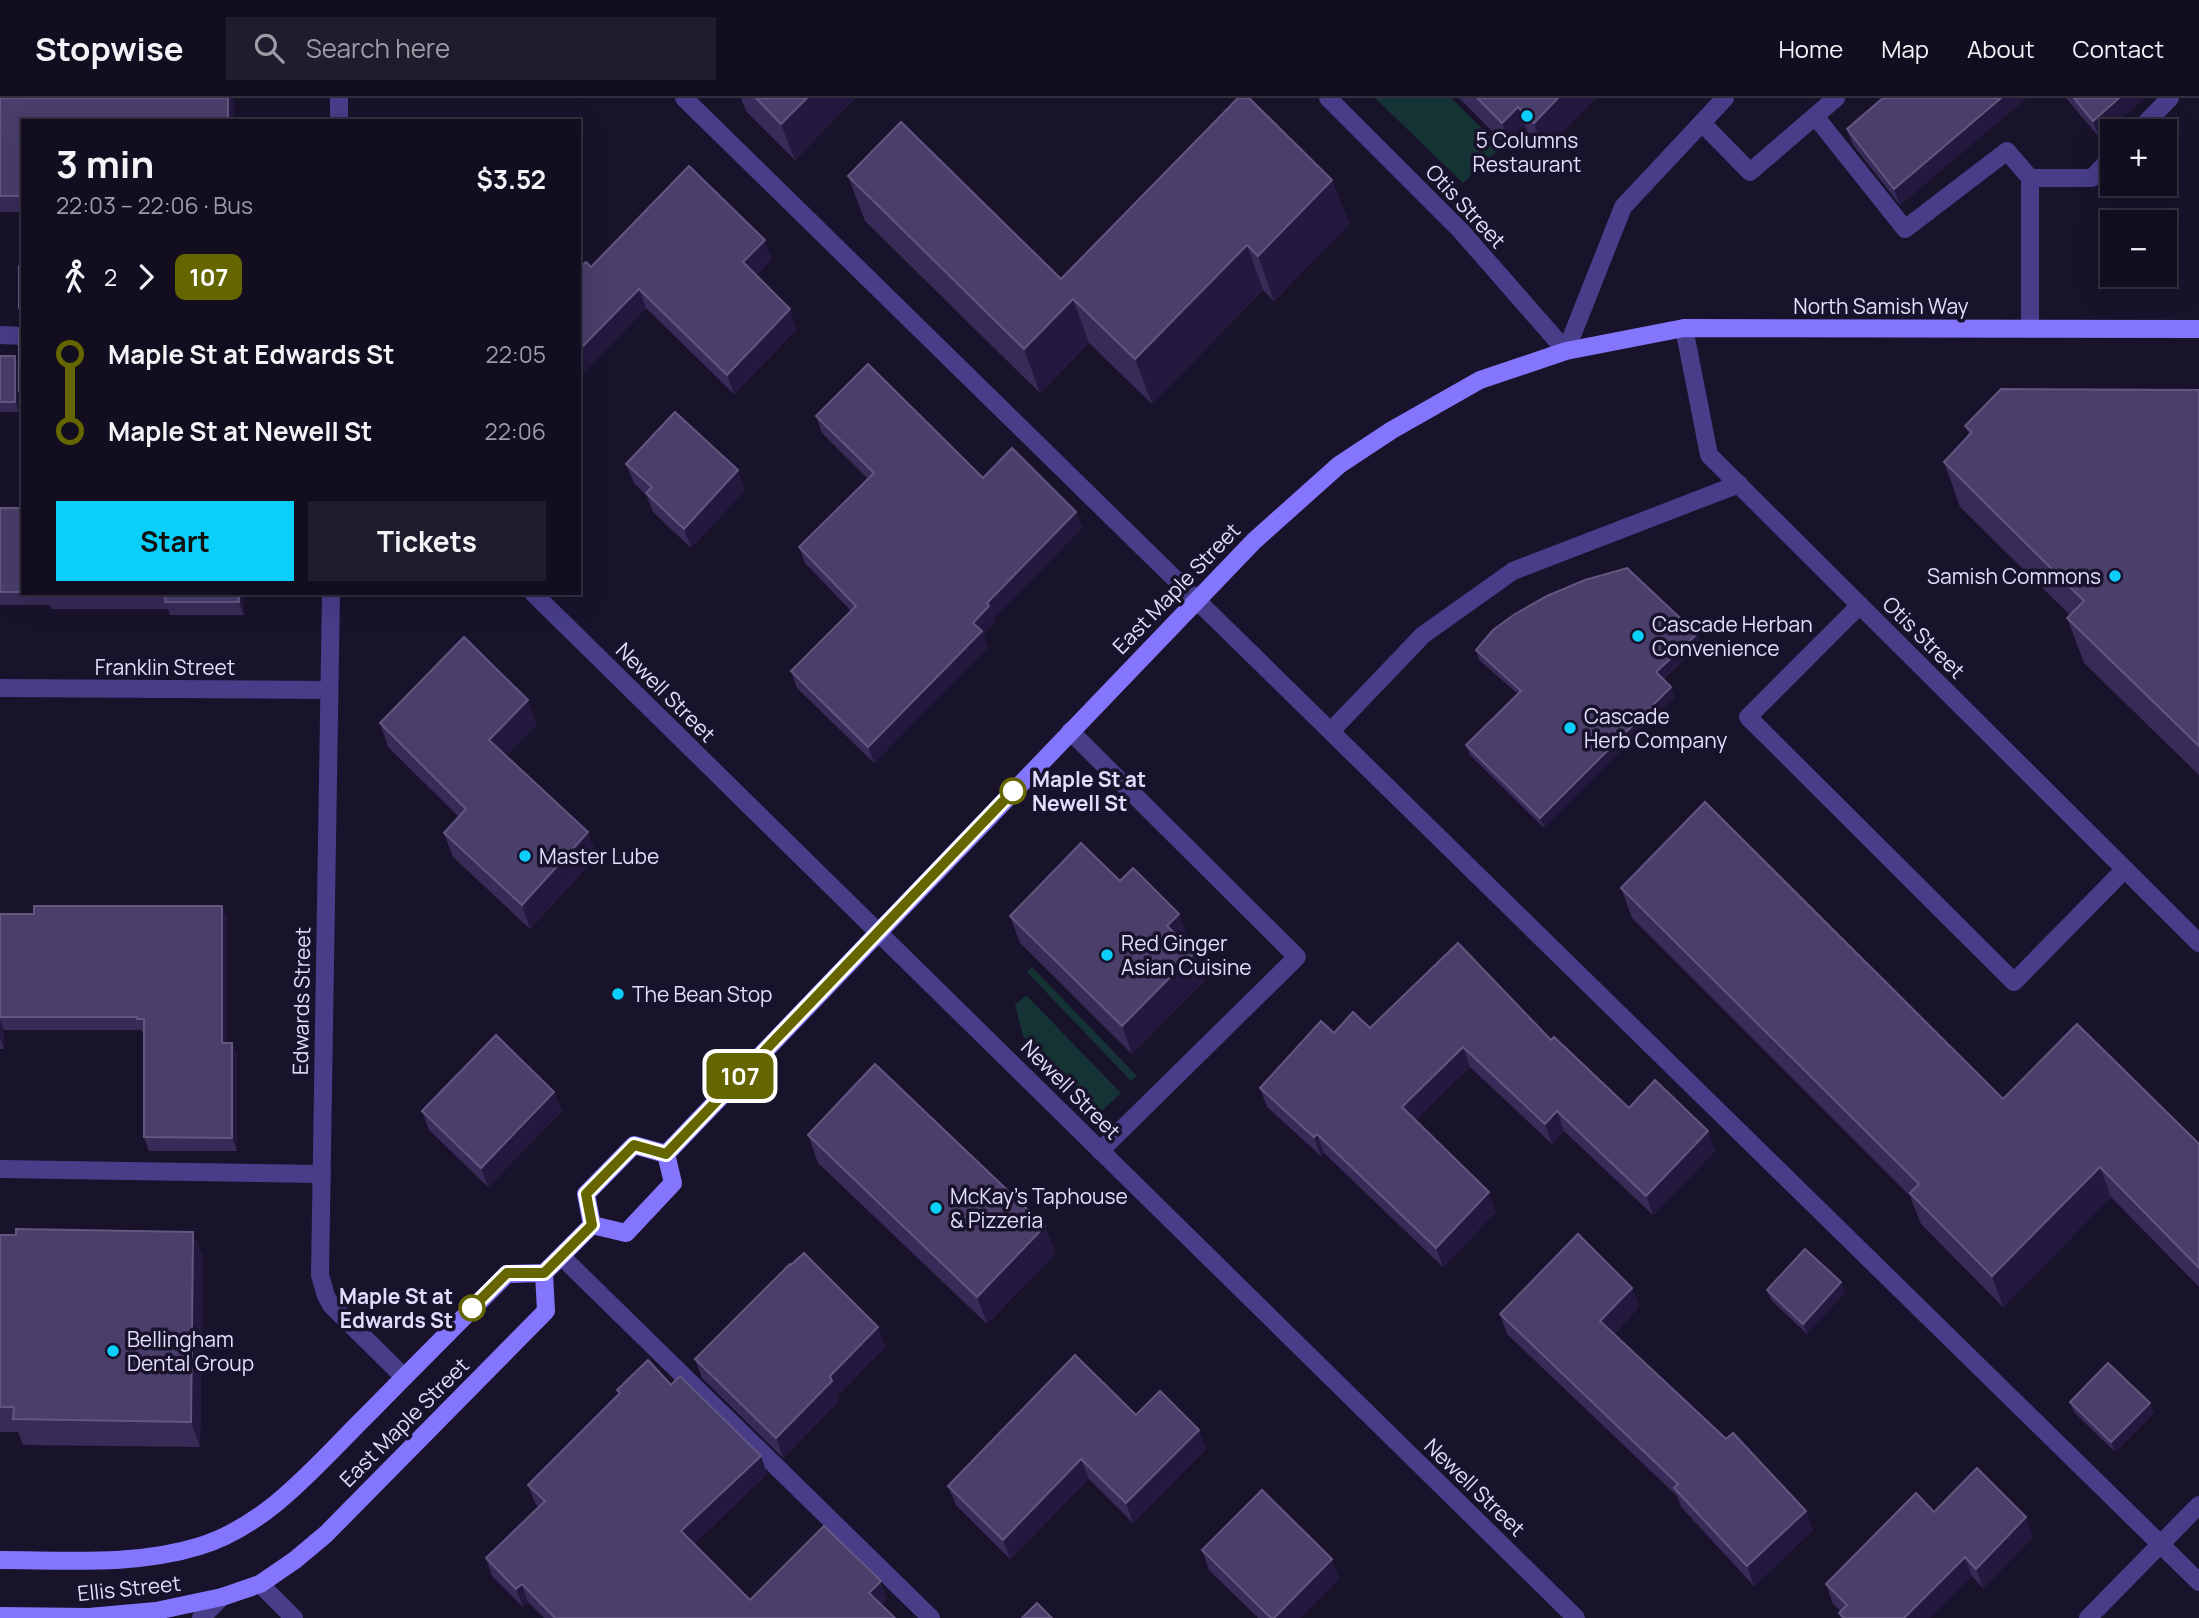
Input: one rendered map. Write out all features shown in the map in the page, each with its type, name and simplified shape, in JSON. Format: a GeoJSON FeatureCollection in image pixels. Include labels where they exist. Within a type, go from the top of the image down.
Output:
{"type":"FeatureCollection","features":[{"type":"Feature","properties":{"kind":"main road","name":"North Samish Way"},"geometry":{"type":"LineString","coordinates":[[1566,351],[1684,328],[2199,330]]}},
{"type":"Feature","properties":{"kind":"main road","name":"East Maple Street"},"geometry":{"type":"LineString","coordinates":[[666,1154],[1196,599],[1254,541],[1339,465],[1392,430],[1480,380],[1566,351]]}},
{"type":"Feature","properties":{"kind":"main road"},"geometry":{"type":"LineString","coordinates":[[634,1145],[666,1154],[673,1183],[626,1233],[592,1225],[586,1194],[634,1145]]}},
{"type":"Feature","properties":{"kind":"main road"},"geometry":{"type":"LineString","coordinates":[[544,1273],[592,1225]]}},
{"type":"Feature","properties":{"kind":"main road","name":"East Maple Street"},"geometry":{"type":"LineString","coordinates":[[242,1525],[284,1498],[507,1273],[544,1273],[546,1311],[326,1534],[260,1584]]}},
{"type":"Feature","properties":{"kind":"main road","name":"Ellis Street"},"geometry":{"type":"LineString","coordinates":[[0,1560],[111,1560],[157,1556],[222,1538],[242,1525]]}},
{"type":"Feature","properties":{"kind":"main road","name":"Ellis Street"},"geometry":{"type":"LineString","coordinates":[[0,1616],[89,1618],[156,1611],[222,1597],[260,1584]]}},
{"type":"Feature","properties":{"kind":"street"},"geometry":{"type":"LineString","coordinates":[[338,119],[339,98]]}},
{"type":"Feature","properties":{"kind":"street"},"geometry":{"type":"LineString","coordinates":[[684,98],[2199,1582]]}},
{"type":"Feature","properties":{"kind":"street","name":"Otis Street"},"geometry":{"type":"LineString","coordinates":[[1328,98],[1461,231],[1566,351]]}},
{"type":"Feature","properties":{"kind":"street"},"geometry":{"type":"LineString","coordinates":[[1566,351],[1623,207],[1725,98]]}},
{"type":"Feature","properties":{"kind":"street"},"geometry":{"type":"LineString","coordinates":[[1702,123],[1750,172],[1836,98]]}},
{"type":"Feature","properties":{"kind":"street"},"geometry":{"type":"LineString","coordinates":[[2150,119],[2170,98]]}},
{"type":"Feature","properties":{"kind":"street"},"geometry":{"type":"LineString","coordinates":[[1815,117],[1905,229],[2007,151],[2030,178],[2030,329]]}},
{"type":"Feature","properties":{"kind":"street"},"geometry":{"type":"LineString","coordinates":[[2030,178],[2092,178],[2100,170]]}},
{"type":"Feature","properties":{"kind":"street","name":"Otis Street"},"geometry":{"type":"LineString","coordinates":[[1684,328],[1709,455],[2199,943]]}},
{"type":"Feature","properties":{"kind":"street"},"geometry":{"type":"LineString","coordinates":[[0,335],[21,336]]}},
{"type":"Feature","properties":{"kind":"street"},"geometry":{"type":"LineString","coordinates":[[1331,731],[1423,635],[1513,571],[1739,484]]}},
{"type":"Feature","properties":{"kind":"street","name":"Edwards Street"},"geometry":{"type":"LineString","coordinates":[[331,595],[320,1275],[331,1305],[404,1377]]}},
{"type":"Feature","properties":{"kind":"street","name":"Newell Street"},"geometry":{"type":"LineString","coordinates":[[535,595],[1576,1618]]}},
{"type":"Feature","properties":{"kind":"street"},"geometry":{"type":"LineString","coordinates":[[1860,605],[1748,717],[2014,982],[2125,870]]}},
{"type":"Feature","properties":{"kind":"street","name":"Franklin Street"},"geometry":{"type":"LineString","coordinates":[[0,688],[330,690]]}},
{"type":"Feature","properties":{"kind":"street"},"geometry":{"type":"LineString","coordinates":[[1070,731],[1297,957],[1100,1151]]}},
{"type":"Feature","properties":{"kind":"street"},"geometry":{"type":"LineString","coordinates":[[0,1169],[322,1174]]}},
{"type":"Feature","properties":{"kind":"street"},"geometry":{"type":"LineString","coordinates":[[561,1256],[931,1618]]}},
{"type":"Feature","properties":{"kind":"street"},"geometry":{"type":"LineString","coordinates":[[2088,1618],[2199,1505]]}},
{"type":"Feature","properties":{"kind":"street"},"geometry":{"type":"LineString","coordinates":[[260,1584],[294,1618]]}},
{"type":"Feature","properties":{"kind":"street"},"geometry":{"type":"LineString","coordinates":[[201,1618],[222,1597]]}},
{"type":"Feature","properties":{"kind":"green space"},"geometry":{"type":"Polygon","coordinates":[[[1375,98],[1451,98],[1501,147],[1463,183],[1375,98]]]}},
{"type":"Feature","properties":{"kind":"green space"},"geometry":{"type":"Polygon","coordinates":[[[1032,967],[1137,1076],[1131,1081],[1027,972],[1032,967]]]}},
{"type":"Feature","properties":{"kind":"green space"},"geometry":{"type":"Polygon","coordinates":[[[1026,995],[1121,1093],[1102,1111],[1023,1036],[1015,1005],[1026,995]]]}},
{"type":"Feature","properties":{"kind":"building"},"geometry":{"type":"Polygon","coordinates":[[[0,98],[228,98],[228,119],[21,119],[21,196],[0,196],[0,98]]]}},
{"type":"Feature","properties":{"kind":"building"},"geometry":{"type":"Polygon","coordinates":[[[756,98],[807,98],[781,124],[756,98]]]}},
{"type":"Feature","properties":{"kind":"building"},"geometry":{"type":"Polygon","coordinates":[[[1238,98],[1249,98],[1332,180],[1258,256],[1247,245],[1135,359],[1073,299],[1024,349],[848,176],[901,122],[1061,279],[1238,98]]]}},
{"type":"Feature","properties":{"kind":"building"},"geometry":{"type":"Polygon","coordinates":[[[1477,98],[1558,98],[1534,123],[1518,107],[1502,123],[1477,98]]]}},
{"type":"Feature","properties":{"kind":"building"},"geometry":{"type":"Polygon","coordinates":[[[1883,98],[2001,98],[1894,189],[1847,129],[1883,98]]]}},
{"type":"Feature","properties":{"kind":"building"},"geometry":{"type":"Polygon","coordinates":[[[2074,98],[2119,98],[2093,121],[2074,98]]]}},
{"type":"Feature","properties":{"kind":"building"},"geometry":{"type":"Polygon","coordinates":[[[689,166],[765,240],[743,262],[790,309],[727,375],[639,289],[581,348],[581,266],[586,262],[591,267],[689,166]]]}},
{"type":"Feature","properties":{"kind":"building"},"geometry":{"type":"Polygon","coordinates":[[[19,266],[21,266],[21,310],[19,266]]]}},
{"type":"Feature","properties":{"kind":"building"},"geometry":{"type":"Polygon","coordinates":[[[21,329],[21,391],[19,391],[21,329]]]}},
{"type":"Feature","properties":{"kind":"building"},"geometry":{"type":"Polygon","coordinates":[[[0,356],[15,356],[15,402],[0,402],[0,356]]]}},
{"type":"Feature","properties":{"kind":"building"},"geometry":{"type":"Polygon","coordinates":[[[868,364],[983,478],[1012,448],[1076,512],[987,603],[989,606],[973,623],[982,631],[868,747],[791,671],[856,606],[799,547],[874,473],[816,416],[868,364]]]}},
{"type":"Feature","properties":{"kind":"building","name":"Samish Commons"},"geometry":{"type":"Polygon","coordinates":[[[2001,389],[2199,390],[2199,746],[2067,618],[2084,601],[1944,462],[1972,432],[1965,426],[2001,389]]]}},
{"type":"Feature","properties":{"kind":"building"},"geometry":{"type":"Polygon","coordinates":[[[675,412],[738,470],[684,529],[646,493],[652,487],[626,464],[675,412]]]}},
{"type":"Feature","properties":{"kind":"building"},"geometry":{"type":"Polygon","coordinates":[[[0,508],[21,508],[21,592],[0,592],[0,508]]]}},
{"type":"Feature","properties":{"kind":"building","name":"Cascade Herb Company"},"geometry":{"type":"Polygon","coordinates":[[[1627,568],[1697,634],[1656,672],[1671,687],[1540,818],[1466,745],[1521,691],[1476,650],[1493,630],[1547,596],[1585,580],[1627,568]]]}},
{"type":"Feature","properties":{"kind":"building"},"geometry":{"type":"Polygon","coordinates":[[[165,595],[239,595],[239,602],[165,602],[165,595]]]}},
{"type":"Feature","properties":{"kind":"building"},"geometry":{"type":"Polygon","coordinates":[[[464,637],[528,700],[489,740],[588,832],[522,905],[444,833],[466,809],[380,723],[464,637]]]}},
{"type":"Feature","properties":{"kind":"building"},"geometry":{"type":"Polygon","coordinates":[[[1705,802],[2003,1099],[2077,1024],[2199,1144],[2199,1268],[2100,1167],[1992,1276],[1910,1193],[1919,1184],[1621,888],[1705,802]]]}},
{"type":"Feature","properties":{"kind":"building"},"geometry":{"type":"Polygon","coordinates":[[[1081,843],[1120,881],[1133,868],[1179,914],[1167,926],[1195,952],[1122,1026],[1010,916],[1081,843]]]}},
{"type":"Feature","properties":{"kind":"building"},"geometry":{"type":"Polygon","coordinates":[[[34,906],[222,906],[222,1043],[232,1043],[232,1138],[144,1137],[144,1019],[0,1017],[0,914],[34,914],[34,906]]]}},
{"type":"Feature","properties":{"kind":"building"},"geometry":{"type":"Polygon","coordinates":[[[1458,943],[1551,1040],[1554,1037],[1629,1108],[1655,1080],[1708,1131],[1646,1196],[1557,1111],[1545,1124],[1463,1047],[1402,1107],[1489,1192],[1436,1248],[1317,1134],[1314,1137],[1260,1088],[1321,1021],[1334,1033],[1353,1012],[1370,1028],[1458,943]]]}},
{"type":"Feature","properties":{"kind":"building"},"geometry":{"type":"Polygon","coordinates":[[[496,1035],[554,1092],[481,1168],[422,1111],[496,1035]]]}},
{"type":"Feature","properties":{"kind":"building","name":"McKay’s Taphouse & Pizzeria"},"geometry":{"type":"Polygon","coordinates":[[[875,1064],[1045,1226],[977,1297],[808,1135],[875,1064]]]}},
{"type":"Feature","properties":{"kind":"building","name":"Bellingham Dental Group"},"geometry":{"type":"Polygon","coordinates":[[[16,1229],[193,1232],[191,1422],[13,1419],[14,1407],[0,1407],[0,1235],[16,1235],[16,1229]]]}},
{"type":"Feature","properties":{"kind":"building"},"geometry":{"type":"Polygon","coordinates":[[[1578,1234],[1632,1288],[1600,1321],[1726,1439],[1733,1433],[1806,1511],[1747,1566],[1674,1488],[1678,1484],[1500,1314],[1578,1234]]]}},
{"type":"Feature","properties":{"kind":"building"},"geometry":{"type":"Polygon","coordinates":[[[1805,1249],[1841,1282],[1803,1324],[1767,1290],[1805,1249]]]}},
{"type":"Feature","properties":{"kind":"building"},"geometry":{"type":"Polygon","coordinates":[[[804,1253],[878,1327],[830,1376],[832,1381],[776,1438],[695,1359],[804,1253]]]}},
{"type":"Feature","properties":{"kind":"building"},"geometry":{"type":"Polygon","coordinates":[[[1075,1355],[1136,1415],[1160,1391],[1199,1430],[1126,1503],[1081,1459],[1003,1540],[948,1486],[1075,1355]]]}},
{"type":"Feature","properties":{"kind":"building"},"geometry":{"type":"Polygon","coordinates":[[[648,1360],[671,1385],[680,1376],[761,1456],[681,1531],[750,1600],[824,1526],[881,1581],[869,1593],[895,1618],[555,1618],[522,1584],[516,1589],[486,1558],[545,1501],[528,1485],[620,1393],[617,1390],[648,1360]]]}},
{"type":"Feature","properties":{"kind":"building"},"geometry":{"type":"Polygon","coordinates":[[[2108,1363],[2150,1403],[2111,1442],[2070,1402],[2108,1363]]]}},
{"type":"Feature","properties":{"kind":"building"},"geometry":{"type":"Polygon","coordinates":[[[1977,1468],[2026,1517],[1976,1569],[1965,1557],[1904,1618],[1844,1618],[1839,1613],[1847,1605],[1826,1584],[1916,1493],[1934,1512],[1977,1468]]]}},
{"type":"Feature","properties":{"kind":"building"},"geometry":{"type":"Polygon","coordinates":[[[1262,1490],[1332,1559],[1274,1618],[1202,1550],[1262,1490]]]}},
{"type":"Feature","properties":{"kind":"building"},"geometry":{"type":"Polygon","coordinates":[[[1037,1603],[1052,1618],[1022,1618],[1037,1603]]]}},
{"type":"Feature","properties":{"kind":"bus line","name":"107"},"geometry":{"type":"LineString","coordinates":[[472,1308],[507,1273],[544,1273],[592,1225],[586,1194],[634,1145],[666,1154],[1013,791]]}},
{"type":"Feature","properties":{"kind":"place","name":"5 Columns Restaurant"},"geometry":{"type":"Point","coordinates":[1527,116]}},
{"type":"Feature","properties":{"kind":"place","name":"Samish Commons"},"geometry":{"type":"Point","coordinates":[2115,576]}},
{"type":"Feature","properties":{"kind":"place","name":"Cascade Herban Convenience"},"geometry":{"type":"Point","coordinates":[1638,636]}},
{"type":"Feature","properties":{"kind":"place","name":"Cascade Herb Company"},"geometry":{"type":"Point","coordinates":[1570,728]}},
{"type":"Feature","properties":{"kind":"place","name":"Maple St at Newell St"},"geometry":{"type":"Point","coordinates":[1013,791]}},
{"type":"Feature","properties":{"kind":"place","name":"Master Lube"},"geometry":{"type":"Point","coordinates":[525,856]}},
{"type":"Feature","properties":{"kind":"place","name":"Red Ginger Asian Cuisine"},"geometry":{"type":"Point","coordinates":[1107,955]}},
{"type":"Feature","properties":{"kind":"place","name":"The Bean Stop"},"geometry":{"type":"Point","coordinates":[618,994]}},
{"type":"Feature","properties":{"kind":"place","name":"McKay’s Taphouse & Pizzeria"},"geometry":{"type":"Point","coordinates":[936,1208]}},
{"type":"Feature","properties":{"kind":"place","name":"Maple St at Edwards St"},"geometry":{"type":"Point","coordinates":[472,1308]}},
{"type":"Feature","properties":{"kind":"place","name":"Bellingham Dental Group"},"geometry":{"type":"Point","coordinates":[113,1351]}}]}
